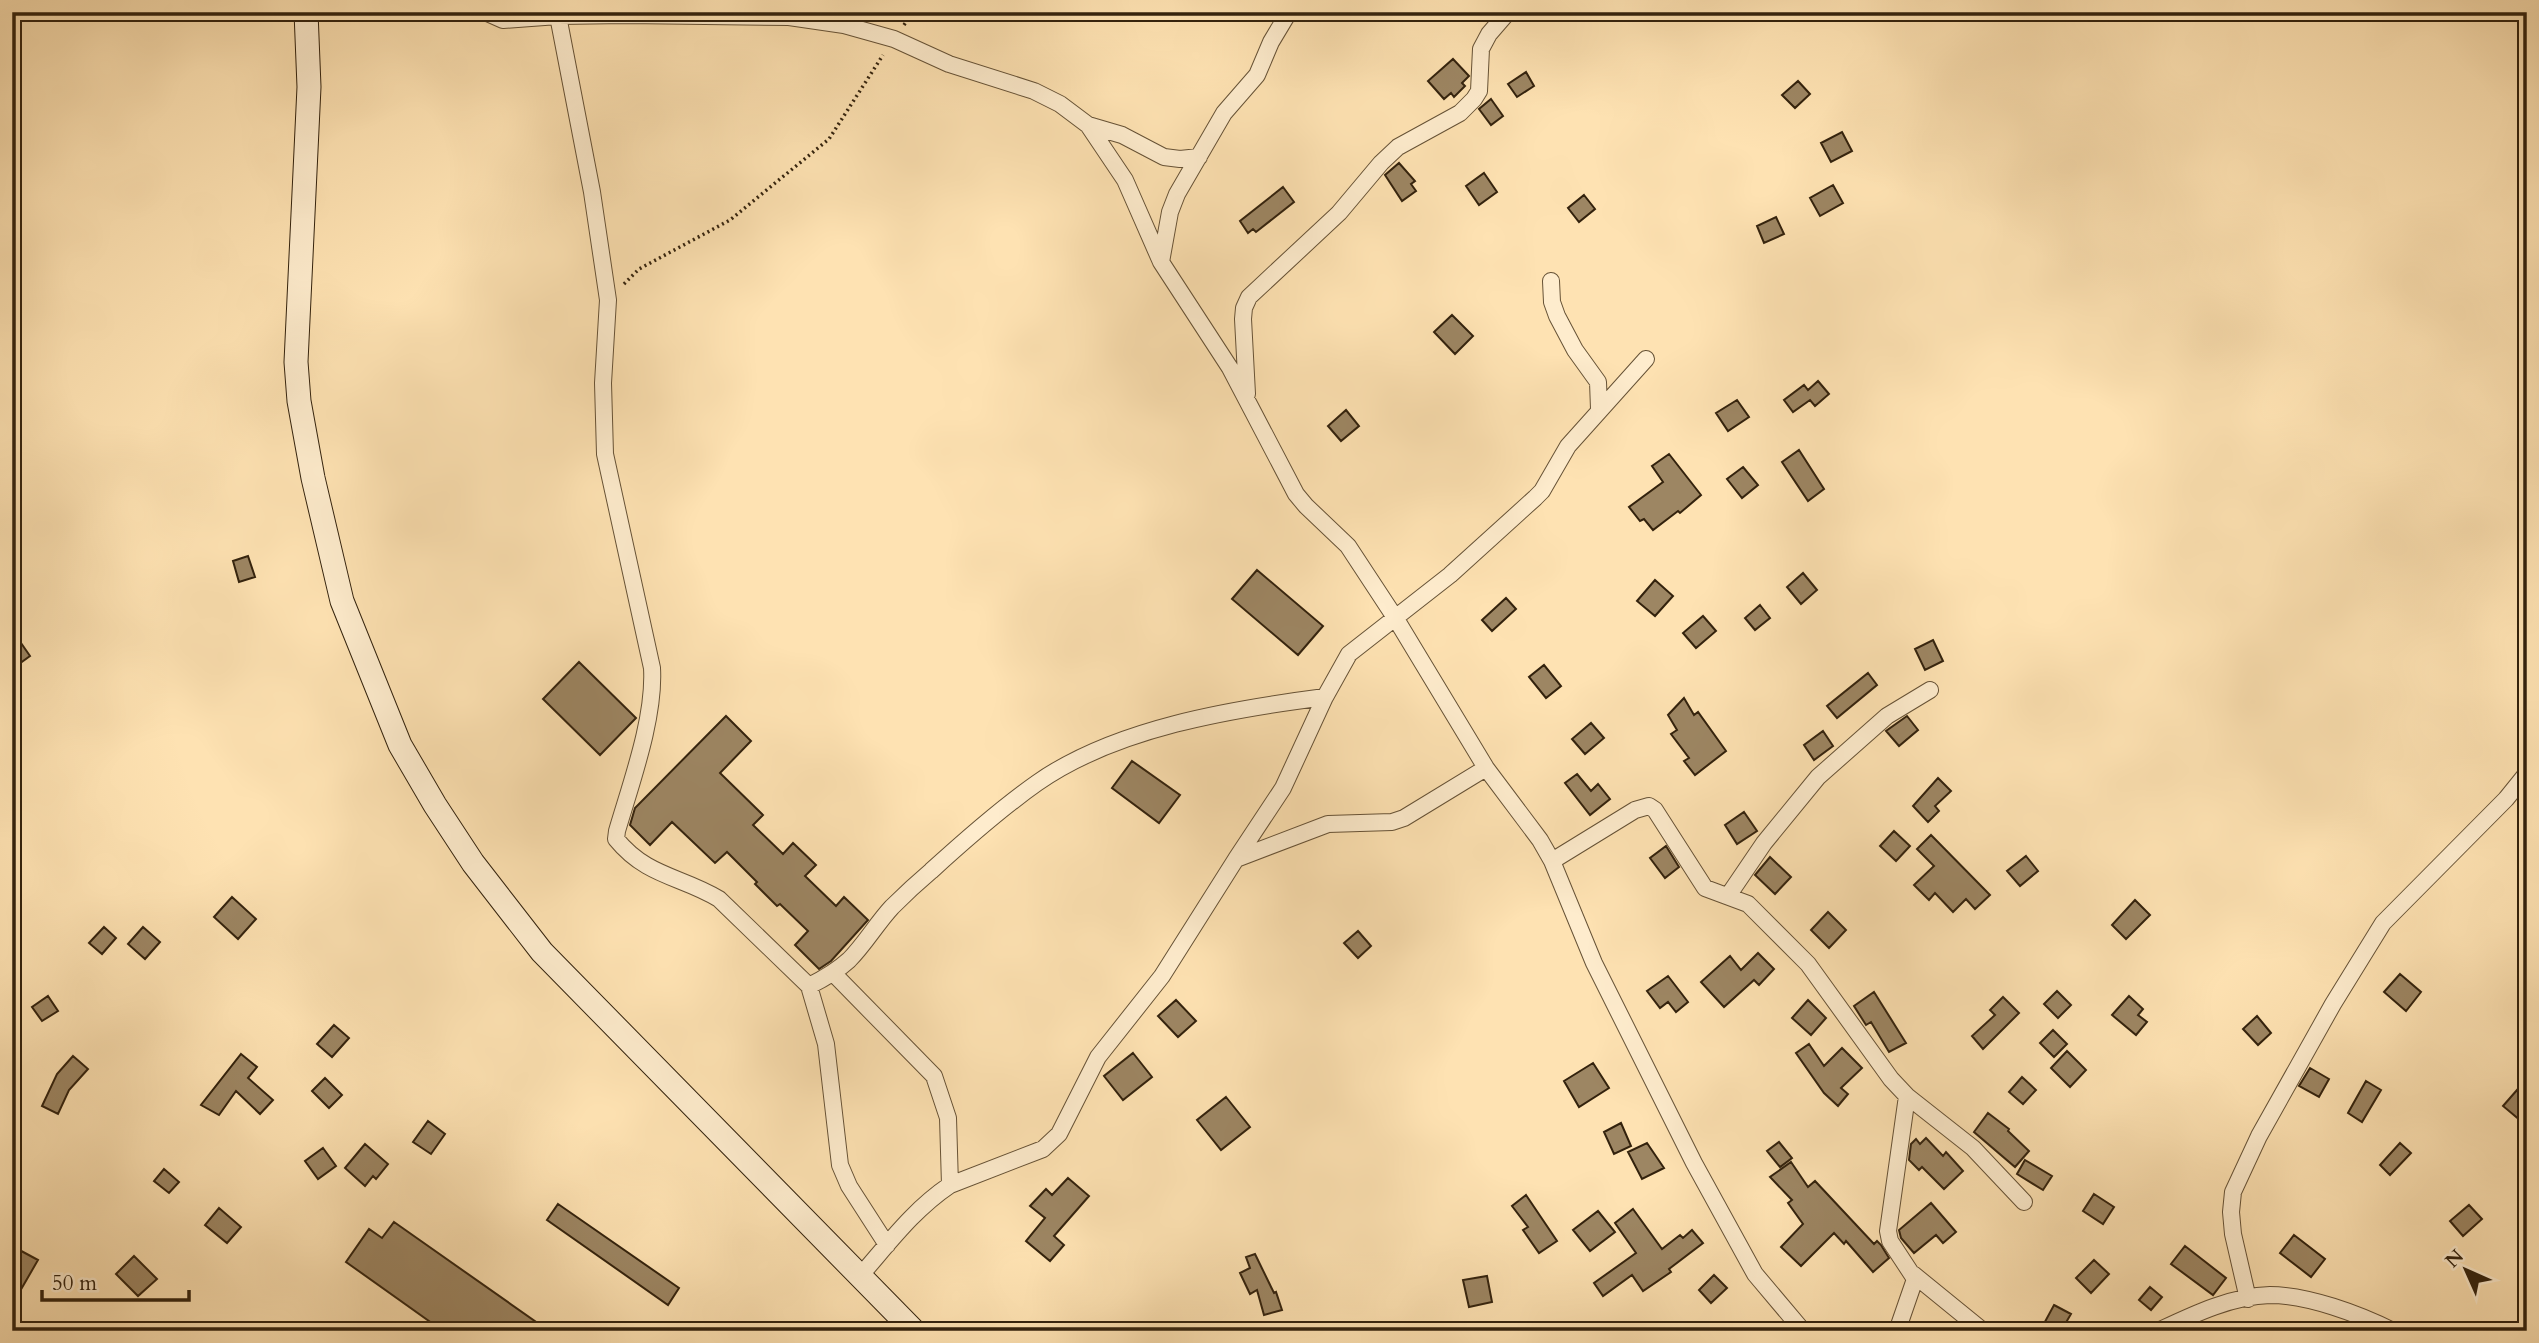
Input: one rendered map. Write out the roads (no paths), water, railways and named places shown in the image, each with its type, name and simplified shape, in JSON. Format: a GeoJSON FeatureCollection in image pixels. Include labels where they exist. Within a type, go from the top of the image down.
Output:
{"type":"FeatureCollection","features":[{"type":"Feature","properties":{"kind":"main road"},"geometry":{"type":"LineString","coordinates":[[306,12],[309,87],[296,362],[299,401],[324,532],[342,601],[400,745],[473,863],[542,952],[914,1331]]}},
{"type":"Feature","properties":{"kind":"street"},"geometry":{"type":"LineString","coordinates":[[123,12],[138,12]]}},
{"type":"Feature","properties":{"kind":"street"},"geometry":{"type":"LineString","coordinates":[[485,12],[503,20],[558,16],[789,17],[844,25],[894,39],[948,64],[1034,91],[1059,104],[1088,125],[1122,135],[1164,157],[1199,157]]}},
{"type":"Feature","properties":{"kind":"street"},"geometry":{"type":"LineString","coordinates":[[1161,262],[1170,212],[1177,194],[1224,113],[1258,75],[1271,42],[1289,12]]}},
{"type":"Feature","properties":{"kind":"street"},"geometry":{"type":"LineString","coordinates":[[1247,400],[1243,319],[1244,307],[1249,297],[1339,212],[1398,147],[1460,113],[1474,99],[1479,91],[1481,49],[1489,34],[1508,12]]}},
{"type":"Feature","properties":{"kind":"street"},"geometry":{"type":"LineString","coordinates":[[558,16],[593,192],[608,300],[603,383],[605,454],[652,668],[653,685],[639,754],[616,839],[624,849],[656,873],[719,899],[809,986],[826,1044],[840,1165],[849,1186],[887,1245]]}},
{"type":"Feature","properties":{"kind":"street"},"geometry":{"type":"LineString","coordinates":[[1088,125],[1125,180],[1161,262],[1223,356],[1296,494],[1348,547],[1396,619],[1486,768],[1528,821],[1552,862],[1594,963],[1694,1163],[1755,1274],[1803,1331]]}},
{"type":"Feature","properties":{"kind":"street"},"geometry":{"type":"LineString","coordinates":[[1551,281],[1552,302],[1557,316],[1575,350],[1598,382],[1599,409]]}},
{"type":"Feature","properties":{"kind":"street"},"geometry":{"type":"LineString","coordinates":[[860,1276],[895,1232],[937,1193],[950,1185],[1043,1149],[1059,1134],[1098,1057],[1162,975],[1283,788],[1325,697],[1349,654],[1457,569],[1535,498],[1542,491],[1568,446],[1646,359]]}},
{"type":"Feature","properties":{"kind":"street"},"geometry":{"type":"LineString","coordinates":[[1728,896],[1764,843],[1818,777],[1887,716],[1930,690]]}},
{"type":"Feature","properties":{"kind":"street"},"geometry":{"type":"LineString","coordinates":[[809,986],[833,973],[850,958],[891,908],[933,869],[1038,782],[1076,760],[1136,735],[1208,716],[1266,704],[1325,697]]}},
{"type":"Feature","properties":{"kind":"street"},"geometry":{"type":"LineString","coordinates":[[1237,859],[1328,824],[1392,822],[1404,818],[1486,768]]}},
{"type":"Feature","properties":{"kind":"street"},"geometry":{"type":"LineString","coordinates":[[2248,1299],[2233,1234],[2231,1212],[2233,1192],[2259,1136],[2333,1004],[2383,923],[2506,799],[2527,773]]}},
{"type":"Feature","properties":{"kind":"street"},"geometry":{"type":"LineString","coordinates":[[1552,862],[1635,810],[1649,806],[1655,810],[1706,888],[1748,904],[1808,964],[1891,1079],[1907,1096],[1973,1148],[2024,1202]]}},
{"type":"Feature","properties":{"kind":"street"},"geometry":{"type":"LineString","coordinates":[[833,973],[934,1076],[948,1118],[950,1185]]}},
{"type":"Feature","properties":{"kind":"street"},"geometry":{"type":"LineString","coordinates":[[1907,1096],[1888,1231],[1890,1241],[1913,1274],[1983,1331]]}},
{"type":"Feature","properties":{"kind":"street"},"geometry":{"type":"LineString","coordinates":[[1897,1331],[1915,1279],[1913,1274]]}},
{"type":"Feature","properties":{"kind":"street"},"geometry":{"type":"LineString","coordinates":[[2158,1331],[2215,1306],[2268,1295],[2318,1303],[2393,1331]]}}]}
